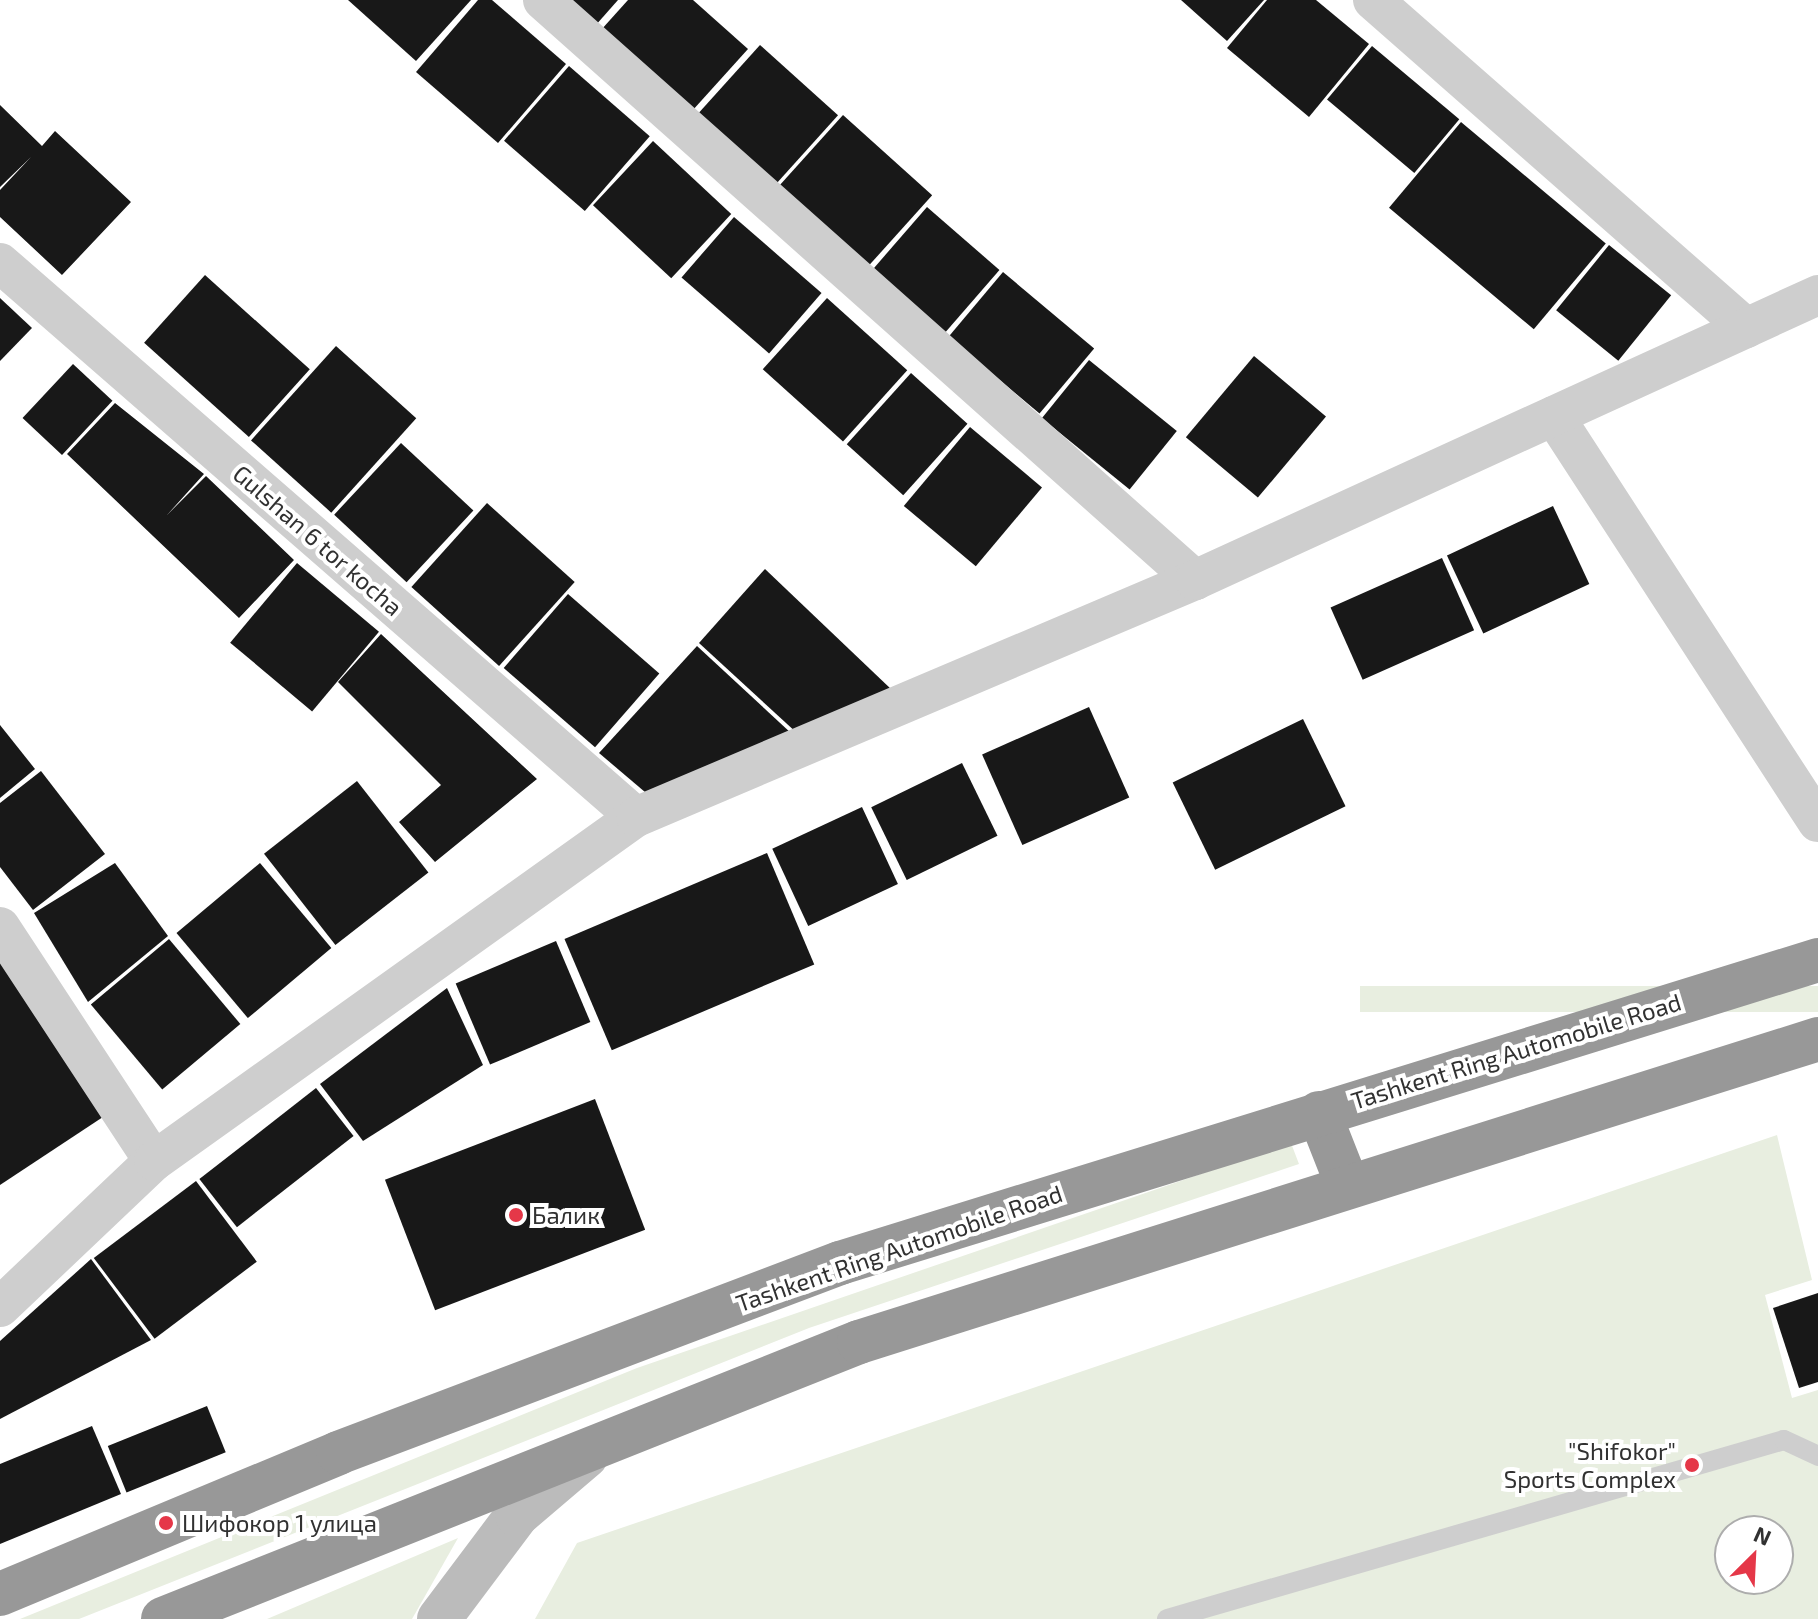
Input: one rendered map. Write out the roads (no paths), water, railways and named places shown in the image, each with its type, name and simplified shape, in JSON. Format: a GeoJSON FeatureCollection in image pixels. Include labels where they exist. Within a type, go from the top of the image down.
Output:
{"type":"FeatureCollection","features":[{"type":"Feature","properties":{"kind":"highway","name":"Tashkent Ring Automobile Road"},"geometry":{"type":"LineString","coordinates":[[0,1594],[338,1453],[840,1263],[1818,960]]}},
{"type":"Feature","properties":{"kind":"highway"},"geometry":{"type":"LineString","coordinates":[[163,1619],[627,1429],[859,1342],[1347,1184],[1818,1039]]}},
{"type":"Feature","properties":{"kind":"highway"},"geometry":{"type":"LineString","coordinates":[[1319,1113],[1347,1184]]}},
{"type":"Feature","properties":{"kind":"main road"},"geometry":{"type":"LineString","coordinates":[[439,1619],[517,1515],[627,1429]]}},
{"type":"Feature","properties":{"kind":"street"},"geometry":{"type":"LineString","coordinates":[[543,0],[1195,580]]}},
{"type":"Feature","properties":{"kind":"street"},"geometry":{"type":"LineString","coordinates":[[1373,0],[1747,328]]}},
{"type":"Feature","properties":{"kind":"street","name":"Gulshan 6 tor kocha"},"geometry":{"type":"LineString","coordinates":[[0,263],[636,817]]}},
{"type":"Feature","properties":{"kind":"street"},"geometry":{"type":"LineString","coordinates":[[3,1296],[154,1161],[636,817],[1195,580],[1818,295]]}},
{"type":"Feature","properties":{"kind":"street"},"geometry":{"type":"LineString","coordinates":[[1554,416],[1818,822]]}},
{"type":"Feature","properties":{"kind":"street"},"geometry":{"type":"LineString","coordinates":[[0,927],[154,1161]]}},
{"type":"Feature","properties":{"kind":"lane"},"geometry":{"type":"LineString","coordinates":[[1167,1619],[1784,1440],[1818,1456]]}},
{"type":"Feature","properties":{"kind":"place","name":"Балик"},"geometry":{"type":"Point","coordinates":[516,1215]}},
{"type":"Feature","properties":{"kind":"place","name":"\"Shifokor\" Sports Complex"},"geometry":{"type":"Point","coordinates":[1692,1465]}},
{"type":"Feature","properties":{"kind":"place","name":"Шифокор 1 улица"},"geometry":{"type":"Point","coordinates":[166,1523]}}]}
